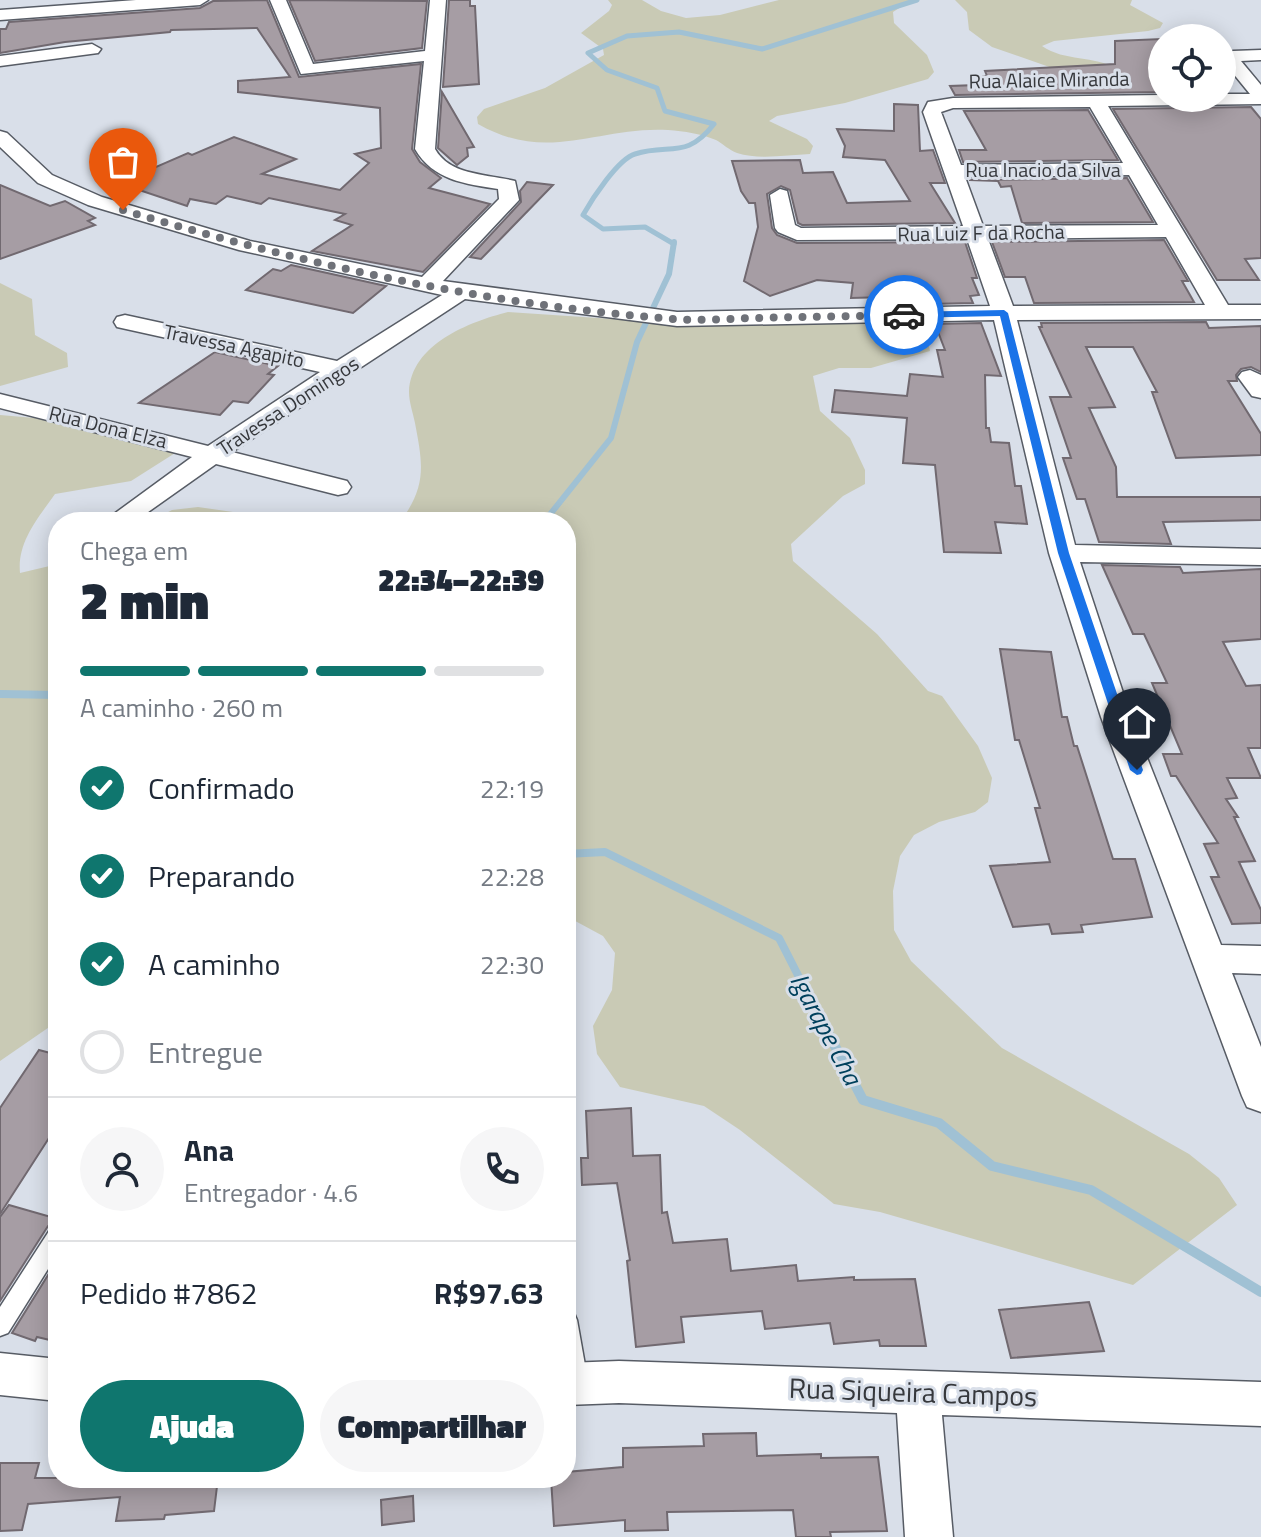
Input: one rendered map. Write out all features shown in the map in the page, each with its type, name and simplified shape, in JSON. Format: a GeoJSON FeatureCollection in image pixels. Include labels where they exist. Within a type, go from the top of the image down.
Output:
{"type":"FeatureCollection","features":[{"type":"Feature","properties":{"kind":"street"},"geometry":{"type":"LineString","coordinates":[[0,15],[9,0]]}},
{"type":"Feature","properties":{"kind":"street"},"geometry":{"type":"LineString","coordinates":[[0,15],[200,0]]}},
{"type":"Feature","properties":{"kind":"street"},"geometry":{"type":"LineString","coordinates":[[278,0],[306,67],[311,71],[432,55]]}},
{"type":"Feature","properties":{"kind":"street"},"geometry":{"type":"LineString","coordinates":[[427,285],[509,200],[510,191],[508,185],[438,168],[425,149],[438,0]]}},
{"type":"Feature","properties":{"kind":"street"},"geometry":{"type":"LineString","coordinates":[[0,61],[92,49]]}},
{"type":"Feature","properties":{"kind":"street"},"geometry":{"type":"LineString","coordinates":[[1261,55],[1233,56],[1232,61],[1261,98]]}},
{"type":"Feature","properties":{"kind":"street","name":"Rua Alaice Miranda"},"geometry":{"type":"LineString","coordinates":[[951,171],[934,118],[934,106],[1261,98]]}},
{"type":"Feature","properties":{"kind":"street"},"geometry":{"type":"LineString","coordinates":[[1096,102],[1221,313]]}},
{"type":"Feature","properties":{"kind":"street"},"geometry":{"type":"LineString","coordinates":[[0,137],[45,179],[95,201],[246,246],[461,292],[677,319],[1261,312]]}},
{"type":"Feature","properties":{"kind":"street","name":"Rua Inacio da Silva"},"geometry":{"type":"LineString","coordinates":[[951,171],[1134,169]]}},
{"type":"Feature","properties":{"kind":"street"},"geometry":{"type":"LineString","coordinates":[[951,171],[977,233],[1004,313],[1063,553],[1116,717],[1261,1096]]}},
{"type":"Feature","properties":{"kind":"street","name":"Rua Luiz F da Rocha"},"geometry":{"type":"LineString","coordinates":[[780,195],[788,233],[1174,231]]}},
{"type":"Feature","properties":{"kind":"street","name":"Travessa Domingos"},"geometry":{"type":"LineString","coordinates":[[130,512],[461,292]]}},
{"type":"Feature","properties":{"kind":"street","name":"Travessa Agapito"},"geometry":{"type":"LineString","coordinates":[[125,322],[343,370]]}},
{"type":"Feature","properties":{"kind":"street","name":"Rua Dona Elza"},"geometry":{"type":"LineString","coordinates":[[0,401],[215,453],[338,487]]}},
{"type":"Feature","properties":{"kind":"street"},"geometry":{"type":"LineString","coordinates":[[1063,553],[1261,557]]}},
{"type":"Feature","properties":{"kind":"street"},"geometry":{"type":"LineString","coordinates":[[1209,959],[1261,960]]}},
{"type":"Feature","properties":{"kind":"street"},"geometry":{"type":"LineString","coordinates":[[0,1374],[48,1379]]}},
{"type":"Feature","properties":{"kind":"street","name":"Rua Siqueira Campos"},"geometry":{"type":"LineString","coordinates":[[576,1384],[1261,1404]]}},
{"type":"Feature","properties":{"kind":"street"},"geometry":{"type":"LineString","coordinates":[[918,1393],[929,1537]]}},
{"type":"Feature","properties":{"kind":"lane"},"geometry":{"type":"LineString","coordinates":[[0,1326],[48,1251]]}},
{"type":"Feature","properties":{"kind":"green space"},"geometry":{"type":"Polygon","coordinates":[[[608,0],[642,0],[661,11],[686,18],[720,15],[779,0],[912,0],[893,12],[894,23],[927,55],[934,72],[928,79],[845,103],[777,116],[769,121],[807,139],[813,146],[810,154],[746,155],[734,152],[711,138],[668,130],[643,130],[550,142],[527,141],[503,136],[478,124],[477,117],[484,109],[545,88],[604,55],[603,49],[581,33],[609,11],[612,5],[608,0]]]}},
{"type":"Feature","properties":{"kind":"green space"},"geometry":{"type":"Polygon","coordinates":[[[955,0],[1132,0],[1130,5],[1163,23],[1148,24],[1148,31],[1054,41],[1042,46],[1117,69],[1058,70],[992,47],[969,30],[967,12],[955,0]]]}},
{"type":"Feature","properties":{"kind":"green space"},"geometry":{"type":"Polygon","coordinates":[[[0,283],[32,299],[35,335],[67,353],[68,367],[0,386],[0,283]]]}},
{"type":"Feature","properties":{"kind":"green space"},"geometry":{"type":"Polygon","coordinates":[[[508,312],[658,322],[923,320],[930,351],[871,368],[839,368],[813,376],[820,411],[850,438],[865,470],[865,484],[843,496],[791,544],[793,561],[877,634],[928,691],[942,696],[978,746],[992,778],[988,802],[975,812],[939,822],[914,835],[900,856],[893,891],[894,930],[911,961],[1002,1048],[1189,1154],[1219,1178],[1237,1205],[1133,1285],[880,1212],[834,1204],[740,1130],[704,1106],[620,1087],[597,1054],[593,1026],[612,990],[615,953],[603,936],[576,921],[576,512],[407,512],[421,475],[420,451],[409,396],[412,375],[431,348],[476,322],[508,312]]]}},
{"type":"Feature","properties":{"kind":"green space"},"geometry":{"type":"Polygon","coordinates":[[[0,415],[58,420],[183,448],[131,481],[55,494],[30,531],[22,551],[20,573],[48,566],[48,1028],[0,1061],[0,415]]]}},
{"type":"Feature","properties":{"kind":"green space"},"geometry":{"type":"Polygon","coordinates":[[[198,507],[233,512],[168,512],[198,507]]]}},
{"type":"Feature","properties":{"kind":"building"},"geometry":{"type":"Polygon","coordinates":[[[267,0],[299,77],[421,64],[412,149],[420,162],[441,178],[429,188],[490,204],[423,272],[312,251],[352,225],[335,220],[345,214],[269,198],[261,204],[227,196],[216,204],[190,199],[187,206],[109,180],[141,168],[147,171],[234,137],[296,159],[262,174],[340,190],[369,163],[355,154],[381,148],[380,108],[238,92],[238,81],[290,77],[257,28],[171,30],[0,53],[0,29],[6,29],[9,22],[200,8],[213,1],[267,0]]]}},
{"type":"Feature","properties":{"kind":"building"},"geometry":{"type":"Polygon","coordinates":[[[289,0],[427,1],[422,48],[315,61],[289,0]]]}},
{"type":"Feature","properties":{"kind":"building"},"geometry":{"type":"Polygon","coordinates":[[[449,0],[470,0],[470,6],[475,6],[479,84],[443,87],[449,0]]]}},
{"type":"Feature","properties":{"kind":"building"},"geometry":{"type":"Polygon","coordinates":[[[1148,40],[1148,92],[955,95],[950,86],[977,85],[971,76],[987,76],[985,71],[1115,64],[1115,41],[1148,40]]]}},
{"type":"Feature","properties":{"kind":"building"},"geometry":{"type":"Polygon","coordinates":[[[442,92],[474,147],[467,148],[468,156],[457,165],[438,148],[442,92]]]}},
{"type":"Feature","properties":{"kind":"building"},"geometry":{"type":"Polygon","coordinates":[[[894,104],[918,105],[920,151],[933,150],[945,183],[930,183],[955,223],[802,225],[798,223],[790,190],[781,186],[767,194],[772,228],[777,235],[797,243],[965,242],[977,278],[972,278],[979,295],[970,296],[973,303],[928,304],[925,296],[851,298],[853,283],[817,280],[770,296],[744,281],[758,227],[755,203],[749,203],[741,191],[732,161],[800,160],[803,173],[833,172],[847,203],[910,201],[885,160],[843,157],[845,146],[837,129],[894,131],[894,104]]]}},
{"type":"Feature","properties":{"kind":"building"},"geometry":{"type":"Polygon","coordinates":[[[1236,107],[1251,107],[1261,119],[1261,258],[1245,259],[1259,280],[1217,280],[1113,109],[1236,112],[1236,107]]]}},
{"type":"Feature","properties":{"kind":"building"},"geometry":{"type":"Polygon","coordinates":[[[1088,110],[1118,160],[963,162],[959,150],[986,150],[964,111],[1088,110]]]}},
{"type":"Feature","properties":{"kind":"building"},"geometry":{"type":"Polygon","coordinates":[[[1127,178],[1153,222],[1022,223],[1011,186],[1001,187],[998,181],[969,180],[1127,178]]]}},
{"type":"Feature","properties":{"kind":"building"},"geometry":{"type":"Polygon","coordinates":[[[527,182],[553,185],[481,259],[470,257],[521,202],[520,191],[527,182]]]}},
{"type":"Feature","properties":{"kind":"building"},"geometry":{"type":"Polygon","coordinates":[[[0,185],[50,206],[65,201],[95,218],[88,221],[95,225],[0,259],[0,185]]]}},
{"type":"Feature","properties":{"kind":"building"},"geometry":{"type":"Polygon","coordinates":[[[1164,240],[1188,281],[1182,281],[1194,302],[1034,303],[1025,277],[1005,277],[992,242],[1164,240]]]}},
{"type":"Feature","properties":{"kind":"building"},"geometry":{"type":"Polygon","coordinates":[[[291,265],[386,286],[353,313],[246,290],[273,269],[281,271],[291,265]]]}},
{"type":"Feature","properties":{"kind":"building"},"geometry":{"type":"Polygon","coordinates":[[[1206,322],[1209,328],[1261,326],[1261,372],[1251,367],[1241,369],[1236,375],[1237,381],[1228,381],[1261,434],[1261,455],[1176,458],[1152,392],[1157,392],[1133,347],[1086,347],[1115,407],[1089,408],[1116,467],[1117,497],[1261,497],[1261,520],[1163,522],[1171,544],[1099,542],[1085,499],[1077,499],[1063,458],[1071,458],[1050,397],[1071,397],[1039,327],[1042,327],[1041,323],[1206,322]]]}},
{"type":"Feature","properties":{"kind":"building"},"geometry":{"type":"Polygon","coordinates":[[[981,323],[1001,376],[985,375],[986,428],[989,428],[991,442],[1009,443],[1015,486],[1021,486],[1027,524],[995,522],[1001,553],[944,552],[935,465],[903,463],[907,418],[832,412],[835,390],[907,396],[910,374],[943,377],[937,350],[945,350],[935,324],[981,323]]]}},
{"type":"Feature","properties":{"kind":"building"},"geometry":{"type":"Polygon","coordinates":[[[215,352],[278,366],[268,374],[274,375],[248,403],[233,401],[220,415],[139,403],[215,352]]]}},
{"type":"Feature","properties":{"kind":"building"},"geometry":{"type":"Polygon","coordinates":[[[1102,565],[1180,567],[1183,573],[1261,569],[1261,639],[1223,642],[1246,686],[1261,685],[1261,748],[1248,748],[1261,778],[1227,778],[1237,798],[1226,799],[1238,817],[1234,817],[1255,861],[1239,862],[1261,910],[1261,923],[1232,924],[1211,877],[1219,877],[1204,844],[1218,843],[1176,776],[1171,776],[1163,754],[1182,754],[1152,683],[1167,683],[1144,634],[1133,634],[1102,565]]]}},
{"type":"Feature","properties":{"kind":"building"},"geometry":{"type":"Polygon","coordinates":[[[1000,649],[1051,652],[1062,717],[1067,717],[1113,859],[1135,859],[1152,917],[1081,925],[1083,932],[1052,934],[1049,924],[1013,927],[990,866],[1050,862],[1035,808],[1040,808],[1019,740],[1015,740],[1000,649]]]}},
{"type":"Feature","properties":{"kind":"building"},"geometry":{"type":"Polygon","coordinates":[[[39,1050],[48,1052],[48,1140],[0,1214],[0,1108],[39,1050]]]}},
{"type":"Feature","properties":{"kind":"building"},"geometry":{"type":"Polygon","coordinates":[[[631,1108],[633,1156],[660,1155],[662,1213],[667,1212],[673,1243],[727,1239],[731,1271],[796,1265],[798,1281],[854,1277],[854,1280],[915,1279],[926,1346],[880,1346],[879,1340],[834,1344],[830,1323],[765,1329],[762,1311],[681,1317],[684,1342],[636,1347],[627,1261],[630,1260],[617,1183],[582,1185],[581,1158],[588,1158],[586,1111],[631,1108]]]}},
{"type":"Feature","properties":{"kind":"building"},"geometry":{"type":"Polygon","coordinates":[[[9,1205],[48,1216],[48,1226],[0,1301],[0,1217],[9,1205]]]}},
{"type":"Feature","properties":{"kind":"building"},"geometry":{"type":"Polygon","coordinates":[[[48,1275],[48,1340],[37,1337],[35,1341],[12,1333],[48,1275]]]}},
{"type":"Feature","properties":{"kind":"building"},"geometry":{"type":"Polygon","coordinates":[[[1089,1302],[1104,1351],[1011,1358],[999,1310],[1089,1302]]]}},
{"type":"Feature","properties":{"kind":"building"},"geometry":{"type":"Polygon","coordinates":[[[756,1433],[757,1456],[821,1454],[821,1458],[878,1457],[887,1531],[830,1532],[831,1537],[796,1537],[793,1510],[667,1512],[668,1530],[625,1531],[625,1520],[554,1526],[552,1488],[576,1488],[576,1471],[623,1467],[623,1448],[704,1446],[703,1434],[756,1433]]]}},
{"type":"Feature","properties":{"kind":"building"},"geometry":{"type":"Polygon","coordinates":[[[0,1463],[39,1463],[35,1478],[48,1478],[48,1488],[217,1488],[214,1511],[165,1515],[164,1519],[116,1521],[120,1497],[28,1504],[22,1530],[0,1531],[0,1463]]]}},
{"type":"Feature","properties":{"kind":"building"},"geometry":{"type":"Polygon","coordinates":[[[413,1496],[414,1521],[382,1525],[381,1500],[413,1496]]]}},
{"type":"Feature","properties":{"kind":"waterway"},"geometry":{"type":"LineString","coordinates":[[674,244],[645,227],[603,229],[583,215],[606,180],[628,157],[686,146],[704,135],[714,124],[665,111],[657,88],[607,70],[588,53],[627,36],[679,32],[762,49],[917,0]]}},
{"type":"Feature","properties":{"kind":"waterway"},"geometry":{"type":"LineString","coordinates":[[552,512],[611,438],[637,342],[669,274],[674,244]]}},
{"type":"Feature","properties":{"kind":"waterway"},"geometry":{"type":"LineString","coordinates":[[0,694],[48,695]]}},
{"type":"Feature","properties":{"kind":"waterway","name":"Igarape Cha"},"geometry":{"type":"LineString","coordinates":[[576,853],[605,852],[779,938],[803,985]]}},
{"type":"Feature","properties":{"kind":"waterway","name":"Igarape Cha"},"geometry":{"type":"LineString","coordinates":[[802,983],[863,1100],[939,1123],[992,1166],[1091,1190],[1261,1292]]}},
{"type":"Feature","properties":{"kind":"way so far"},"geometry":{"type":"LineString","coordinates":[[123,210],[246,246],[461,292],[677,319],[904,315]]}},
{"type":"Feature","properties":{"kind":"route"},"geometry":{"type":"LineString","coordinates":[[904,315],[1004,313],[1063,553],[1116,717],[1137,770]]}}]}
